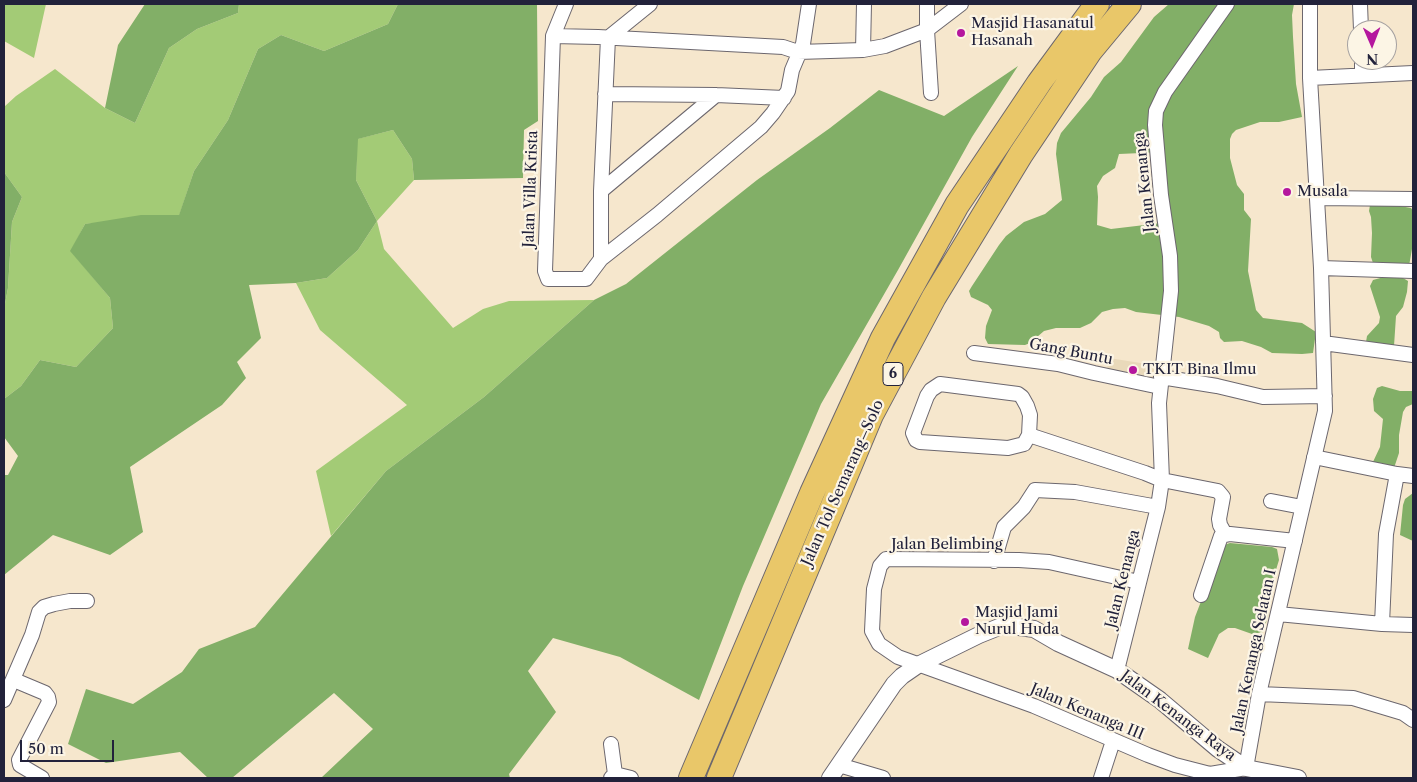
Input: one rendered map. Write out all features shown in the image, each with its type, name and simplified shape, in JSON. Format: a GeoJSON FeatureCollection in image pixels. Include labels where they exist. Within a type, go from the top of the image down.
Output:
{"type":"FeatureCollection","features":[{"type":"Feature","properties":{"kind":"highway","name":"Jalan Tol Semarang–Solo"},"geometry":{"type":"LineString","coordinates":[[692,778],[808,502],[883,338],[957,205],[1039,83],[1097,4]]}},
{"type":"Feature","properties":{"kind":"highway","name":"Jalan Tol Semarang–Solo"},"geometry":{"type":"LineString","coordinates":[[719,778],[871,415],[934,296],[1020,154],[1090,51],[1129,4]]}},
{"type":"Feature","properties":{"kind":"street","name":"Jalan Villa Krista"},"geometry":{"type":"LineString","coordinates":[[566,4],[552,36],[545,271],[548,279],[586,280],[600,259],[657,215],[761,127],[788,92],[792,70],[803,44],[809,4]]}},
{"type":"Feature","properties":{"kind":"street"},"geometry":{"type":"LineString","coordinates":[[600,259],[608,38],[650,4]]}},
{"type":"Feature","properties":{"kind":"street"},"geometry":{"type":"LineString","coordinates":[[863,50],[864,4]]}},
{"type":"Feature","properties":{"kind":"street"},"geometry":{"type":"LineString","coordinates":[[927,4],[931,93]]}},
{"type":"Feature","properties":{"kind":"street"},"geometry":{"type":"LineString","coordinates":[[552,36],[783,47],[798,52],[863,50],[885,46],[927,30],[961,4]]}},
{"type":"Feature","properties":{"kind":"street","name":"Jalan Kenanga"},"geometry":{"type":"LineString","coordinates":[[1117,670],[1158,507],[1162,480],[1159,403],[1171,291],[1155,125],[1156,111],[1165,92],[1227,4]]}},
{"type":"Feature","properties":{"kind":"street","name":"Jalan Kenanga Selatan I"},"geometry":{"type":"LineString","coordinates":[[1246,768],[1259,694],[1325,411],[1321,268],[1310,78],[1310,4]]}},
{"type":"Feature","properties":{"kind":"street"},"geometry":{"type":"LineString","coordinates":[[1360,4],[1361,20]]}},
{"type":"Feature","properties":{"kind":"street"},"geometry":{"type":"LineString","coordinates":[[1362,70],[1362,75]]}},
{"type":"Feature","properties":{"kind":"street"},"geometry":{"type":"LineString","coordinates":[[1310,78],[1413,73]]}},
{"type":"Feature","properties":{"kind":"street"},"geometry":{"type":"LineString","coordinates":[[605,94],[784,98]]}},
{"type":"Feature","properties":{"kind":"street"},"geometry":{"type":"LineString","coordinates":[[601,191],[716,95]]}},
{"type":"Feature","properties":{"kind":"street"},"geometry":{"type":"LineString","coordinates":[[1317,198],[1413,200]]}},
{"type":"Feature","properties":{"kind":"street"},"geometry":{"type":"LineString","coordinates":[[1321,268],[1413,271]]}},
{"type":"Feature","properties":{"kind":"street"},"geometry":{"type":"LineString","coordinates":[[1323,344],[1413,355]]}},
{"type":"Feature","properties":{"kind":"street","name":"Gang Buntu"},"geometry":{"type":"LineString","coordinates":[[974,353],[1051,362],[1161,382]]}},
{"type":"Feature","properties":{"kind":"street"},"geometry":{"type":"LineString","coordinates":[[1161,382],[1216,386],[1263,397],[1325,396]]}},
{"type":"Feature","properties":{"kind":"street"},"geometry":{"type":"LineString","coordinates":[[940,384],[1018,394],[1022,397],[1030,415],[1029,435],[1024,444],[1008,448],[920,442],[916,440],[913,433],[927,396],[931,390],[940,384]]}},
{"type":"Feature","properties":{"kind":"street"},"geometry":{"type":"LineString","coordinates":[[1029,435],[1162,480],[1218,491],[1223,497],[1219,519],[1225,534]]}},
{"type":"Feature","properties":{"kind":"street"},"geometry":{"type":"LineString","coordinates":[[1314,457],[1413,476]]}},
{"type":"Feature","properties":{"kind":"street"},"geometry":{"type":"LineString","coordinates":[[1382,624],[1386,534],[1397,474]]}},
{"type":"Feature","properties":{"kind":"street"},"geometry":{"type":"LineString","coordinates":[[994,561],[1004,527],[1024,507],[1036,490],[1075,492],[1158,507]]}},
{"type":"Feature","properties":{"kind":"street"},"geometry":{"type":"LineString","coordinates":[[1270,500],[1302,507]]}},
{"type":"Feature","properties":{"kind":"street"},"geometry":{"type":"LineString","coordinates":[[1201,594],[1218,540],[1221,536],[1225,534],[1294,541]]}},
{"type":"Feature","properties":{"kind":"street","name":"Jalan Belimbing"},"geometry":{"type":"LineString","coordinates":[[918,665],[898,658],[879,644],[872,631],[874,589],[880,566],[886,559],[1049,562],[1139,582]]}},
{"type":"Feature","properties":{"kind":"street"},"geometry":{"type":"LineString","coordinates":[[4,700],[32,635],[39,612],[44,607],[54,604],[70,601],[87,601]]}},
{"type":"Feature","properties":{"kind":"street"},"geometry":{"type":"LineString","coordinates":[[1278,614],[1382,624],[1413,625]]}},
{"type":"Feature","properties":{"kind":"street","name":"Jalan Kenanga Raya"},"geometry":{"type":"LineString","coordinates":[[834,772],[894,684],[918,665],[1004,625],[1034,629],[1058,643],[1117,670],[1160,700],[1218,748],[1246,768],[1298,778]]}},
{"type":"Feature","properties":{"kind":"street","name":"Jalan Kenanga III"},"geometry":{"type":"LineString","coordinates":[[918,665],[1034,706],[1113,741],[1175,765],[1210,774],[1246,768]]}},
{"type":"Feature","properties":{"kind":"street"},"geometry":{"type":"LineString","coordinates":[[14,680],[45,693],[48,697],[49,702],[19,760],[20,765],[42,778]]}},
{"type":"Feature","properties":{"kind":"street"},"geometry":{"type":"LineString","coordinates":[[1259,694],[1353,698],[1403,713],[1413,720]]}},
{"type":"Feature","properties":{"kind":"street"},"geometry":{"type":"LineString","coordinates":[[1101,778],[1113,741]]}},
{"type":"Feature","properties":{"kind":"street"},"geometry":{"type":"LineString","coordinates":[[611,744],[613,776],[631,778]]}},
{"type":"Feature","properties":{"kind":"street"},"geometry":{"type":"LineString","coordinates":[[834,772],[884,778]]}},
{"type":"Feature","properties":{"kind":"shaded area","name":"TKIT Bina Ilmu"},"geometry":{"type":"Polygon","coordinates":[[[1109,358],[1159,366],[1157,382],[1106,375],[1109,358]]]}},
{"type":"Feature","properties":{"kind":"green space"},"geometry":{"type":"Polygon","coordinates":[[[4,4],[46,4],[34,58],[4,41],[4,4]]]}},
{"type":"Feature","properties":{"kind":"green space"},"geometry":{"type":"Polygon","coordinates":[[[145,4],[239,4],[238,13],[197,29],[169,48],[135,123],[105,108],[118,45],[145,4]]]}},
{"type":"Feature","properties":{"kind":"green space"},"geometry":{"type":"Polygon","coordinates":[[[239,4],[398,4],[388,24],[324,51],[281,35],[258,49],[228,120],[194,171],[179,216],[85,224],[71,251],[110,298],[113,328],[76,367],[40,360],[21,386],[4,399],[4,309],[8,288],[12,222],[22,197],[4,172],[4,107],[16,96],[55,69],[105,108],[135,123],[169,48],[197,29],[238,13],[239,4]]]}},
{"type":"Feature","properties":{"kind":"green space"},"geometry":{"type":"Polygon","coordinates":[[[398,4],[537,4],[538,121],[524,130],[523,178],[414,180],[412,159],[393,130],[358,139],[356,180],[377,221],[358,250],[327,278],[296,283],[249,285],[261,338],[237,362],[246,378],[222,405],[130,467],[143,532],[110,555],[53,535],[4,575],[4,475],[8,475],[18,456],[4,437],[4,399],[21,386],[40,360],[76,367],[113,328],[110,298],[70,251],[85,224],[141,215],[179,215],[194,171],[228,120],[258,49],[281,35],[324,51],[388,24],[398,4]]]}},
{"type":"Feature","properties":{"kind":"green space"},"geometry":{"type":"Polygon","coordinates":[[[1169,4],[1294,4],[1292,15],[1296,84],[1302,117],[1279,122],[1260,122],[1236,130],[1230,139],[1230,158],[1237,185],[1244,194],[1244,210],[1251,219],[1248,271],[1256,310],[1263,318],[1302,323],[1316,332],[1313,353],[1272,353],[1242,341],[1224,342],[1220,338],[1219,332],[1209,326],[1179,317],[1136,312],[1125,308],[1102,312],[1091,323],[1080,328],[1056,328],[1044,331],[1025,345],[988,344],[985,338],[986,326],[992,310],[988,305],[971,297],[969,291],[1006,236],[1024,222],[1045,214],[1062,200],[1056,154],[1057,143],[1061,133],[1091,97],[1104,77],[1121,62],[1154,17],[1169,4]],[[1164,152],[1119,154],[1115,168],[1103,176],[1097,186],[1097,225],[1111,229],[1170,222],[1164,152]]]}},
{"type":"Feature","properties":{"kind":"green space"},"geometry":{"type":"Polygon","coordinates":[[[1018,66],[972,137],[821,404],[743,586],[699,700],[620,657],[553,638],[528,671],[556,712],[509,774],[510,778],[321,778],[373,729],[334,693],[232,778],[208,778],[180,752],[106,763],[68,744],[86,689],[133,704],[182,672],[199,649],[255,627],[386,471],[484,397],[594,300],[626,284],[757,180],[879,90],[944,116],[1018,66]]]}},
{"type":"Feature","properties":{"kind":"green space"},"geometry":{"type":"Polygon","coordinates":[[[393,130],[412,159],[414,180],[377,221],[356,180],[357,139],[393,130]]]}},
{"type":"Feature","properties":{"kind":"green space"},"geometry":{"type":"Polygon","coordinates":[[[4,172],[22,197],[12,222],[8,288],[4,309],[4,172]]]}},
{"type":"Feature","properties":{"kind":"green space"},"geometry":{"type":"Polygon","coordinates":[[[1388,204],[1411,208],[1413,211],[1412,249],[1409,266],[1373,263],[1371,257],[1370,205],[1388,204]]]}},
{"type":"Feature","properties":{"kind":"green space"},"geometry":{"type":"Polygon","coordinates":[[[377,221],[384,249],[453,328],[483,309],[509,301],[594,300],[484,397],[386,471],[331,536],[316,471],[407,405],[320,330],[296,283],[327,278],[358,250],[377,221]]]}},
{"type":"Feature","properties":{"kind":"green space"},"geometry":{"type":"Polygon","coordinates":[[[1384,277],[1403,278],[1408,281],[1403,307],[1396,316],[1394,346],[1366,342],[1367,336],[1379,323],[1380,317],[1370,286],[1373,280],[1384,277]]]}},
{"type":"Feature","properties":{"kind":"green space"},"geometry":{"type":"Polygon","coordinates":[[[1382,386],[1400,391],[1413,391],[1413,404],[1406,407],[1403,412],[1399,435],[1399,453],[1394,468],[1372,464],[1380,447],[1383,419],[1374,411],[1373,399],[1377,388],[1382,386]]]}},
{"type":"Feature","properties":{"kind":"green space"},"geometry":{"type":"Polygon","coordinates":[[[1413,493],[1413,541],[1400,535],[1403,505],[1405,499],[1413,493]]]}},
{"type":"Feature","properties":{"kind":"green space"},"geometry":{"type":"Polygon","coordinates":[[[1230,543],[1272,547],[1277,549],[1279,560],[1271,586],[1268,616],[1263,632],[1252,634],[1235,628],[1228,628],[1219,634],[1208,658],[1188,649],[1195,617],[1205,591],[1224,545],[1230,543]]]}},
{"type":"Feature","properties":{"kind":"place","name":"Masjid Hasanatul Hasanah"},"geometry":{"type":"Point","coordinates":[961,33]}},
{"type":"Feature","properties":{"kind":"place","name":"Musala"},"geometry":{"type":"Point","coordinates":[1287,192]}},
{"type":"Feature","properties":{"kind":"place","name":"TKIT Bina Ilmu"},"geometry":{"type":"Point","coordinates":[1133,370]}},
{"type":"Feature","properties":{"kind":"place","name":"Masjid Jami Nurul Huda"},"geometry":{"type":"Point","coordinates":[965,622]}}]}
